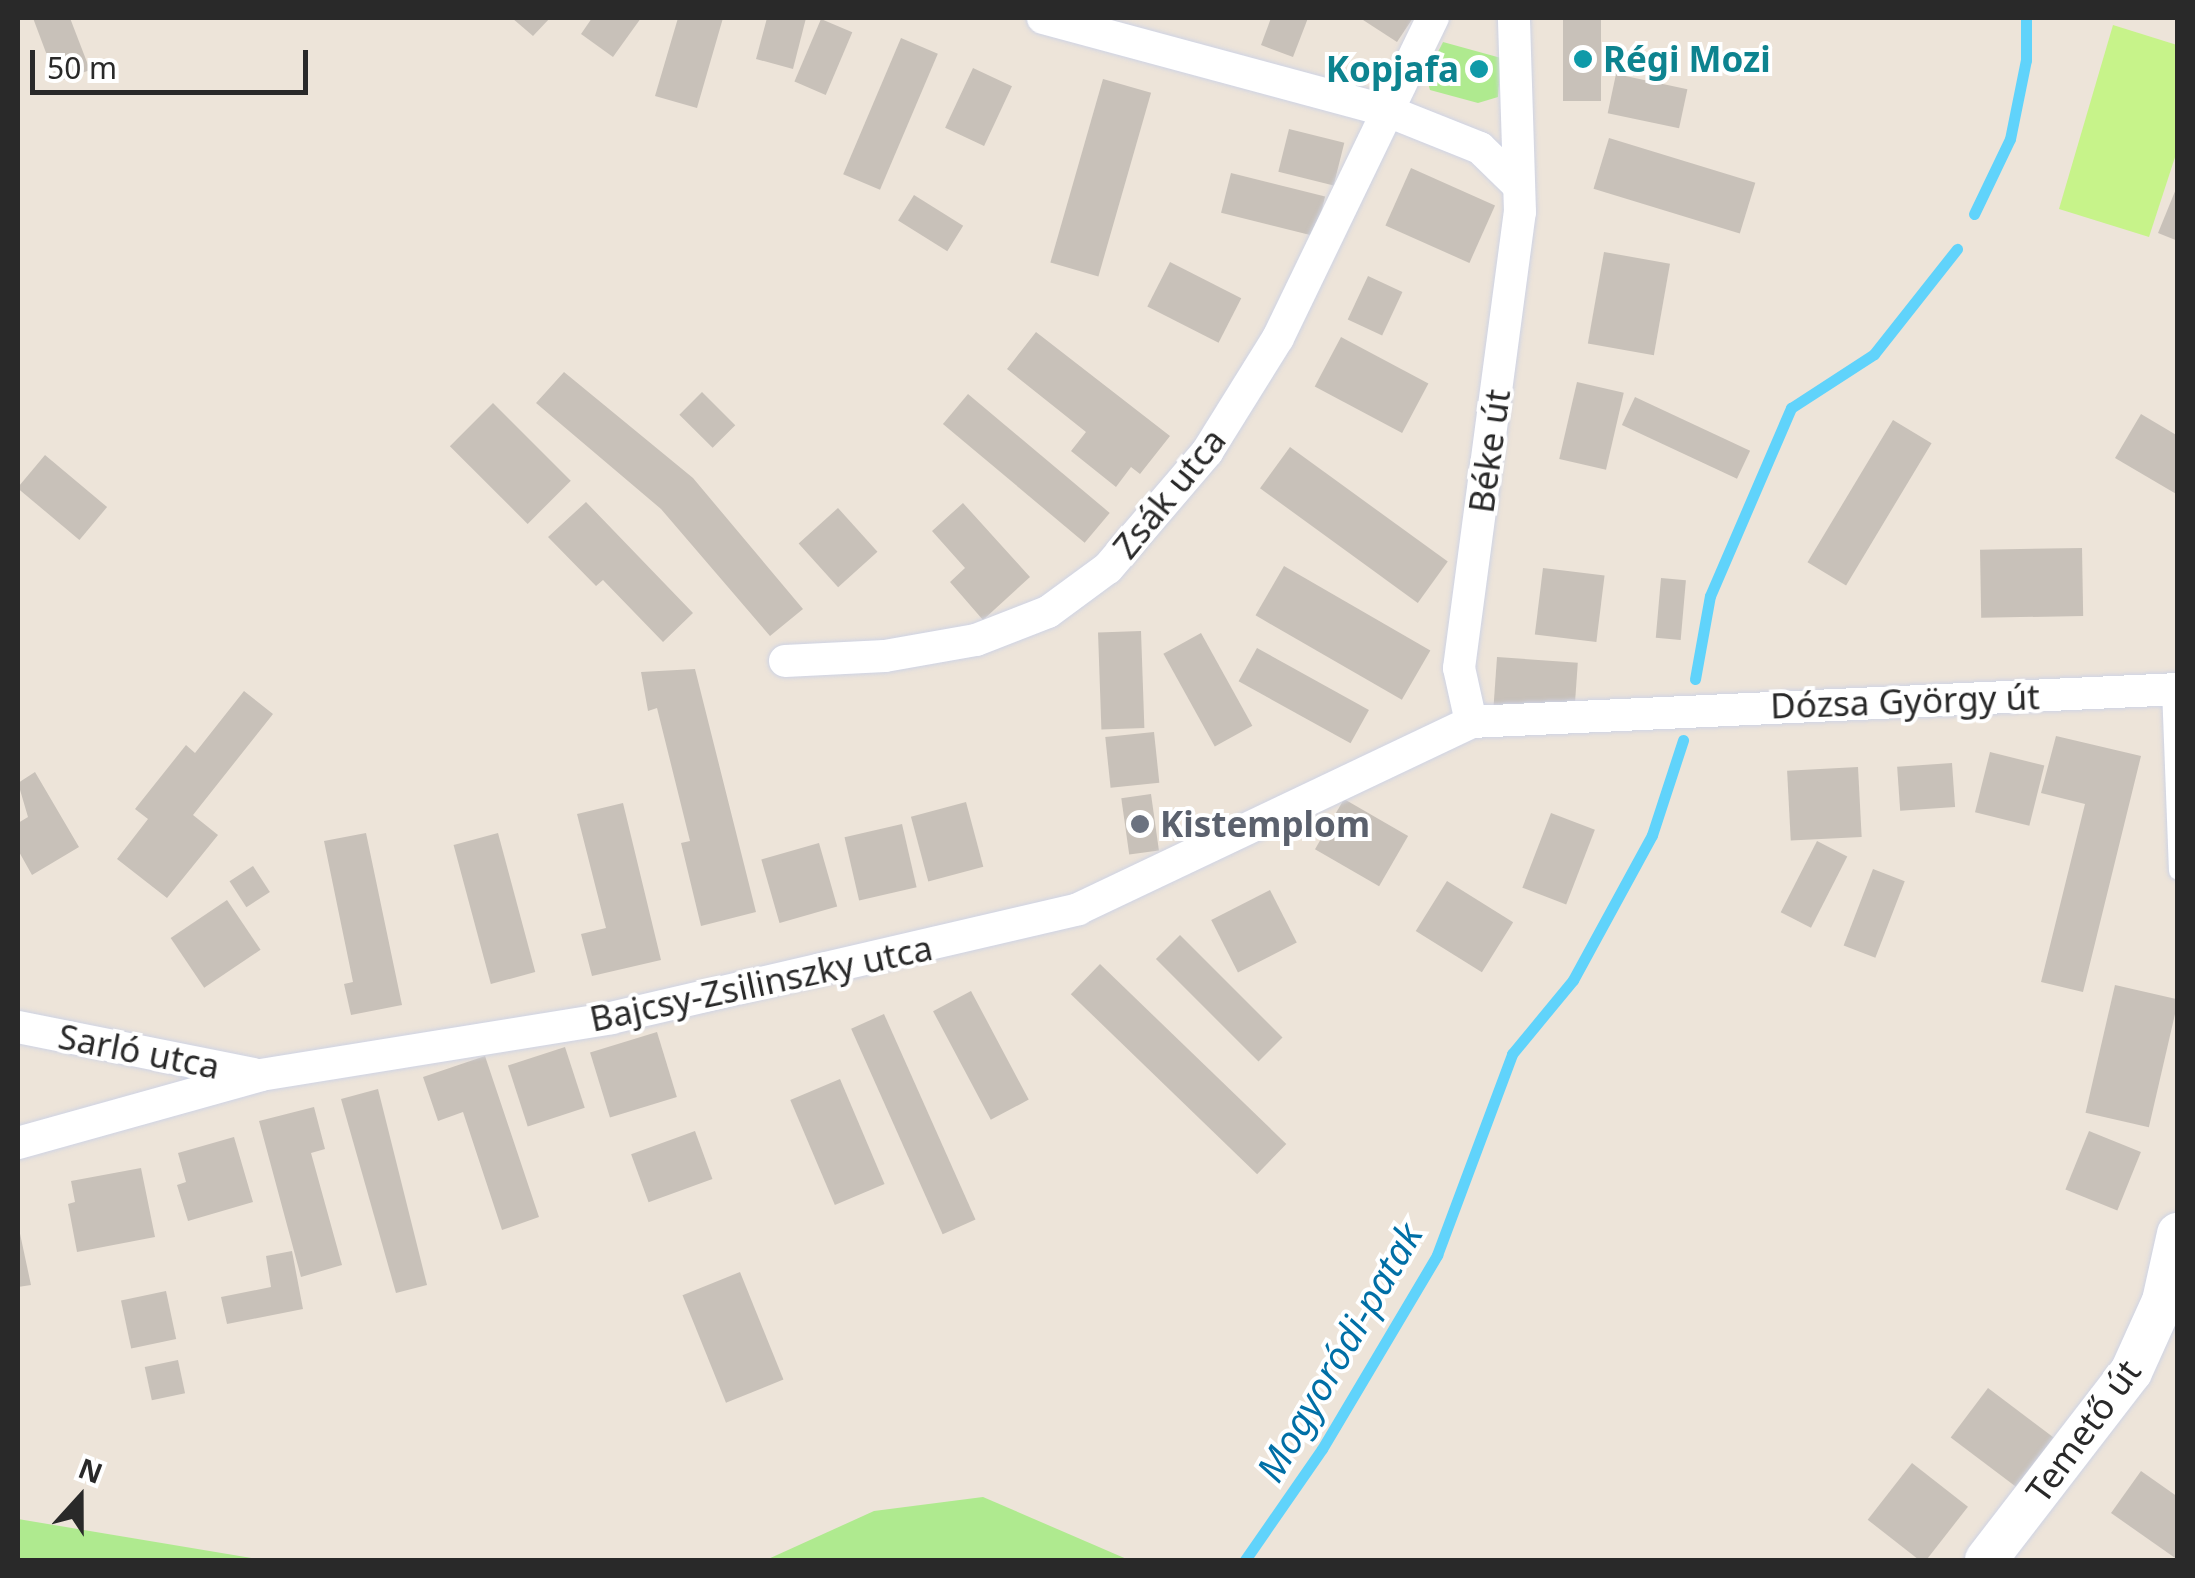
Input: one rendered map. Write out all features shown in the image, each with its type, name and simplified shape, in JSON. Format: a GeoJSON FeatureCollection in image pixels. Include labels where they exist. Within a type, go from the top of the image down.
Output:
{"type":"FeatureCollection","features":[{"type":"Feature","properties":{"kind":"street"},"geometry":{"type":"LineString","coordinates":[[1043,18],[1385,110],[1480,148],[1515,182]]}},
{"type":"Feature","properties":{"kind":"street"},"geometry":{"type":"LineString","coordinates":[[1385,110],[1433,18]]}},
{"type":"Feature","properties":{"kind":"street","name":"Béke út"},"geometry":{"type":"LineString","coordinates":[[1471,722],[1459,668],[1520,212],[1515,182],[1514,18]]}},
{"type":"Feature","properties":{"kind":"street","name":"Zsák utca"},"geometry":{"type":"LineString","coordinates":[[785,661],[886,656],[976,640],[1048,612],[1108,568],[1207,452],[1269,354],[1385,110]]}},
{"type":"Feature","properties":{"kind":"street","name":"Dózsa György út"},"geometry":{"type":"LineString","coordinates":[[1471,722],[2174,689]]}},
{"type":"Feature","properties":{"kind":"street","name":"Bajcsy-Zsilinszky utca"},"geometry":{"type":"LineString","coordinates":[[18,1143],[261,1075],[611,1018],[1078,908],[1471,722]]}},
{"type":"Feature","properties":{"kind":"street","name":"Sarló utca"},"geometry":{"type":"LineString","coordinates":[[18,1026],[261,1075]]}},
{"type":"Feature","properties":{"kind":"street","name":"Temető út"},"geometry":{"type":"LineString","coordinates":[[1986,1560],[2131,1372],[2163,1301],[2178,1234]]}},
{"type":"Feature","properties":{"kind":"lane"},"geometry":{"type":"LineString","coordinates":[[2174,689],[2178,871]]}},
{"type":"Feature","properties":{"kind":"green space"},"geometry":{"type":"Polygon","coordinates":[[[2113,25],[2177,45],[2177,151],[2149,237],[2059,209],[2113,25]]]}},
{"type":"Feature","properties":{"kind":"green space"},"geometry":{"type":"Polygon","coordinates":[[[1443,42],[1501,58],[1498,97],[1478,103],[1430,90],[1426,75],[1443,42]]]}},
{"type":"Feature","properties":{"kind":"green space"},"geometry":{"type":"Polygon","coordinates":[[[983,1497],[1129,1560],[766,1560],[874,1511],[983,1497]]]}},
{"type":"Feature","properties":{"kind":"green space"},"geometry":{"type":"Polygon","coordinates":[[[18,1519],[263,1560],[18,1560],[18,1519]]]}},
{"type":"Feature","properties":{"kind":"building"},"geometry":{"type":"Polygon","coordinates":[[[33,18],[70,18],[90,70],[57,82],[33,18]]]}},
{"type":"Feature","properties":{"kind":"building"},"geometry":{"type":"Polygon","coordinates":[[[512,18],[550,18],[533,36],[512,18]]]}},
{"type":"Feature","properties":{"kind":"building"},"geometry":{"type":"Polygon","coordinates":[[[592,18],[641,18],[613,57],[581,34],[592,18]]]}},
{"type":"Feature","properties":{"kind":"building"},"geometry":{"type":"Polygon","coordinates":[[[678,18],[723,18],[697,108],[655,96],[678,18]]]}},
{"type":"Feature","properties":{"kind":"building"},"geometry":{"type":"Polygon","coordinates":[[[767,18],[806,18],[793,69],[756,59],[767,18]]]}},
{"type":"Feature","properties":{"kind":"building"},"geometry":{"type":"Polygon","coordinates":[[[1271,18],[1308,18],[1293,57],[1261,45],[1271,18]]]}},
{"type":"Feature","properties":{"kind":"building"},"geometry":{"type":"Polygon","coordinates":[[[1360,18],[1413,18],[1397,42],[1360,18]]]}},
{"type":"Feature","properties":{"kind":"building","name":"Régi Mozi"},"geometry":{"type":"Polygon","coordinates":[[[1563,18],[1601,18],[1601,101],[1563,101],[1563,18]]]}},
{"type":"Feature","properties":{"kind":"building"},"geometry":{"type":"Polygon","coordinates":[[[821,19],[852,32],[826,95],[794,82],[821,19]]]}},
{"type":"Feature","properties":{"kind":"building"},"geometry":{"type":"Polygon","coordinates":[[[901,38],[938,54],[880,190],[843,174],[901,38]]]}},
{"type":"Feature","properties":{"kind":"building"},"geometry":{"type":"Polygon","coordinates":[[[973,68],[1012,86],[984,146],[945,128],[973,68]]]}},
{"type":"Feature","properties":{"kind":"building"},"geometry":{"type":"Polygon","coordinates":[[[1616,74],[1687,89],[1679,128],[1608,113],[1616,74]]]}},
{"type":"Feature","properties":{"kind":"building"},"geometry":{"type":"Polygon","coordinates":[[[1103,79],[1151,93],[1098,276],[1050,263],[1103,79]]]}},
{"type":"Feature","properties":{"kind":"building"},"geometry":{"type":"Polygon","coordinates":[[[1289,129],[1344,143],[1334,185],[1278,172],[1289,129]]]}},
{"type":"Feature","properties":{"kind":"building"},"geometry":{"type":"Polygon","coordinates":[[[1609,138],[1755,183],[1740,233],[1594,189],[1609,138]]]}},
{"type":"Feature","properties":{"kind":"building"},"geometry":{"type":"Polygon","coordinates":[[[1411,168],[1495,205],[1469,263],[1385,226],[1411,168]]]}},
{"type":"Feature","properties":{"kind":"building"},"geometry":{"type":"Polygon","coordinates":[[[1231,173],[1325,196],[1315,236],[1221,213],[1231,173]]]}},
{"type":"Feature","properties":{"kind":"building"},"geometry":{"type":"Polygon","coordinates":[[[2178,184],[2178,241],[2158,233],[2178,184]]]}},
{"type":"Feature","properties":{"kind":"building"},"geometry":{"type":"Polygon","coordinates":[[[914,195],[963,226],[947,251],[898,220],[914,195]]]}},
{"type":"Feature","properties":{"kind":"building"},"geometry":{"type":"Polygon","coordinates":[[[1604,252],[1670,264],[1654,355],[1588,344],[1604,252]]]}},
{"type":"Feature","properties":{"kind":"building"},"geometry":{"type":"Polygon","coordinates":[[[1170,262],[1241,298],[1219,343],[1147,307],[1170,262]]]}},
{"type":"Feature","properties":{"kind":"building"},"geometry":{"type":"Polygon","coordinates":[[[1368,276],[1402,292],[1382,336],[1348,320],[1368,276]]]}},
{"type":"Feature","properties":{"kind":"building"},"geometry":{"type":"Polygon","coordinates":[[[1036,332],[1170,436],[1140,474],[1131,467],[1116,487],[1071,451],[1086,432],[1007,369],[1036,332]]]}},
{"type":"Feature","properties":{"kind":"building"},"geometry":{"type":"Polygon","coordinates":[[[1341,337],[1428,383],[1402,433],[1315,386],[1341,337]]]}},
{"type":"Feature","properties":{"kind":"building"},"geometry":{"type":"Polygon","coordinates":[[[564,372],[693,478],[803,609],[770,636],[661,509],[536,403],[564,372]]]}},
{"type":"Feature","properties":{"kind":"building"},"geometry":{"type":"Polygon","coordinates":[[[1577,382],[1624,393],[1606,470],[1559,459],[1577,382]]]}},
{"type":"Feature","properties":{"kind":"building"},"geometry":{"type":"Polygon","coordinates":[[[702,392],[735,425],[713,448],[679,415],[702,392]]]}},
{"type":"Feature","properties":{"kind":"building"},"geometry":{"type":"Polygon","coordinates":[[[968,394],[1110,513],[1085,543],[943,424],[968,394]]]}},
{"type":"Feature","properties":{"kind":"building"},"geometry":{"type":"Polygon","coordinates":[[[1635,397],[1750,451],[1737,479],[1622,425],[1635,397]]]}},
{"type":"Feature","properties":{"kind":"building"},"geometry":{"type":"Polygon","coordinates":[[[493,403],[571,481],[528,524],[450,446],[493,403]]]}},
{"type":"Feature","properties":{"kind":"building"},"geometry":{"type":"Polygon","coordinates":[[[2141,414],[2178,436],[2178,495],[2115,458],[2141,414]]]}},
{"type":"Feature","properties":{"kind":"building"},"geometry":{"type":"Polygon","coordinates":[[[1893,420],[1932,443],[1846,585],[1808,562],[1893,420]]]}},
{"type":"Feature","properties":{"kind":"building"},"geometry":{"type":"Polygon","coordinates":[[[1290,447],[1448,562],[1418,603],[1260,488],[1290,447]]]}},
{"type":"Feature","properties":{"kind":"building"},"geometry":{"type":"Polygon","coordinates":[[[45,455],[107,507],[79,540],[18,488],[45,455]]]}},
{"type":"Feature","properties":{"kind":"building"},"geometry":{"type":"Polygon","coordinates":[[[586,502],[693,613],[663,642],[603,580],[596,586],[548,537],[586,502]]]}},
{"type":"Feature","properties":{"kind":"building"},"geometry":{"type":"Polygon","coordinates":[[[963,503],[1030,577],[983,620],[950,582],[965,568],[932,531],[963,503]]]}},
{"type":"Feature","properties":{"kind":"building"},"geometry":{"type":"Polygon","coordinates":[[[838,508],[877,552],[838,587],[799,543],[838,508]]]}},
{"type":"Feature","properties":{"kind":"building"},"geometry":{"type":"Polygon","coordinates":[[[2082,548],[2083,616],[1981,618],[1980,550],[2082,548]]]}},
{"type":"Feature","properties":{"kind":"building"},"geometry":{"type":"Polygon","coordinates":[[[1284,566],[1430,650],[1402,700],[1256,615],[1284,566]]]}},
{"type":"Feature","properties":{"kind":"building"},"geometry":{"type":"Polygon","coordinates":[[[1543,568],[1605,576],[1596,642],[1535,635],[1543,568]]]}},
{"type":"Feature","properties":{"kind":"building"},"geometry":{"type":"Polygon","coordinates":[[[1661,578],[1686,580],[1681,640],[1656,638],[1661,578]]]}},
{"type":"Feature","properties":{"kind":"building"},"geometry":{"type":"Polygon","coordinates":[[[1141,631],[1144,728],[1101,729],[1098,633],[1141,631]]]}},
{"type":"Feature","properties":{"kind":"building"},"geometry":{"type":"Polygon","coordinates":[[[1201,633],[1252,726],[1215,747],[1163,654],[1201,633]]]}},
{"type":"Feature","properties":{"kind":"building"},"geometry":{"type":"Polygon","coordinates":[[[1257,648],[1369,710],[1351,743],[1239,681],[1257,648]]]}},
{"type":"Feature","properties":{"kind":"building"},"geometry":{"type":"Polygon","coordinates":[[[1497,657],[1578,663],[1574,711],[1494,705],[1497,657]]]}},
{"type":"Feature","properties":{"kind":"building"},"geometry":{"type":"Polygon","coordinates":[[[695,669],[756,912],[701,926],[681,843],[690,841],[657,708],[648,711],[641,672],[695,669]]]}},
{"type":"Feature","properties":{"kind":"building"},"geometry":{"type":"Polygon","coordinates":[[[244,691],[273,714],[193,815],[218,835],[167,898],[117,859],[148,819],[135,809],[186,745],[195,753],[244,691]]]}},
{"type":"Feature","properties":{"kind":"building"},"geometry":{"type":"Polygon","coordinates":[[[1154,732],[1159,783],[1111,788],[1105,737],[1154,732]]]}},
{"type":"Feature","properties":{"kind":"building"},"geometry":{"type":"Polygon","coordinates":[[[2056,736],[2141,756],[2083,992],[2041,982],[2085,804],[2041,793],[2056,736]]]}},
{"type":"Feature","properties":{"kind":"building"},"geometry":{"type":"Polygon","coordinates":[[[1990,752],[2044,766],[2029,826],[1975,812],[1990,752]]]}},
{"type":"Feature","properties":{"kind":"building"},"geometry":{"type":"Polygon","coordinates":[[[1952,763],[1955,807],[1900,811],[1897,767],[1952,763]]]}},
{"type":"Feature","properties":{"kind":"building"},"geometry":{"type":"Polygon","coordinates":[[[1858,767],[1862,837],[1791,841],[1787,771],[1858,767]]]}},
{"type":"Feature","properties":{"kind":"building"},"geometry":{"type":"Polygon","coordinates":[[[35,772],[79,847],[32,875],[18,850],[18,823],[28,817],[18,783],[35,772]]]}},
{"type":"Feature","properties":{"kind":"building","name":"Kistemplom"},"geometry":{"type":"Polygon","coordinates":[[[1151,794],[1159,850],[1129,855],[1121,798],[1151,794]]]}},
{"type":"Feature","properties":{"kind":"building"},"geometry":{"type":"Polygon","coordinates":[[[1344,799],[1408,836],[1379,886],[1315,849],[1344,799]]]}},
{"type":"Feature","properties":{"kind":"building"},"geometry":{"type":"Polygon","coordinates":[[[966,802],[983,867],[928,881],[911,817],[966,802]]]}},
{"type":"Feature","properties":{"kind":"building"},"geometry":{"type":"Polygon","coordinates":[[[623,803],[661,960],[592,976],[581,934],[606,928],[577,814],[623,803]]]}},
{"type":"Feature","properties":{"kind":"building"},"geometry":{"type":"Polygon","coordinates":[[[1551,813],[1595,830],[1566,905],[1522,888],[1551,813]]]}},
{"type":"Feature","properties":{"kind":"building"},"geometry":{"type":"Polygon","coordinates":[[[902,824],[917,887],[859,901],[845,837],[902,824]]]}},
{"type":"Feature","properties":{"kind":"building"},"geometry":{"type":"Polygon","coordinates":[[[366,833],[402,1005],[351,1015],[344,984],[353,982],[324,841],[366,833]]]}},
{"type":"Feature","properties":{"kind":"building"},"geometry":{"type":"Polygon","coordinates":[[[498,833],[535,972],[491,984],[454,845],[498,833]]]}},
{"type":"Feature","properties":{"kind":"building"},"geometry":{"type":"Polygon","coordinates":[[[1817,841],[1847,856],[1811,928],[1781,912],[1817,841]]]}},
{"type":"Feature","properties":{"kind":"building"},"geometry":{"type":"Polygon","coordinates":[[[819,843],[837,906],[780,923],[761,860],[819,843]]]}},
{"type":"Feature","properties":{"kind":"building"},"geometry":{"type":"Polygon","coordinates":[[[253,866],[270,892],[246,907],[230,881],[253,866]]]}},
{"type":"Feature","properties":{"kind":"building"},"geometry":{"type":"Polygon","coordinates":[[[1873,869],[1905,881],[1875,958],[1844,946],[1873,869]]]}},
{"type":"Feature","properties":{"kind":"building"},"geometry":{"type":"Polygon","coordinates":[[[1447,881],[1513,922],[1482,972],[1416,931],[1447,881]]]}},
{"type":"Feature","properties":{"kind":"building"},"geometry":{"type":"Polygon","coordinates":[[[1270,890],[1297,943],[1238,973],[1211,920],[1270,890]]]}},
{"type":"Feature","properties":{"kind":"building"},"geometry":{"type":"Polygon","coordinates":[[[227,900],[261,950],[204,988],[171,938],[227,900]]]}},
{"type":"Feature","properties":{"kind":"building"},"geometry":{"type":"Polygon","coordinates":[[[1180,935],[1283,1038],[1258,1062],[1156,959],[1180,935]]]}},
{"type":"Feature","properties":{"kind":"building"},"geometry":{"type":"Polygon","coordinates":[[[1100,964],[1286,1144],[1257,1174],[1071,994],[1100,964]]]}},
{"type":"Feature","properties":{"kind":"building"},"geometry":{"type":"Polygon","coordinates":[[[2115,985],[2178,1000],[2149,1127],[2086,1113],[2115,985]]]}},
{"type":"Feature","properties":{"kind":"building"},"geometry":{"type":"Polygon","coordinates":[[[971,991],[1029,1100],[991,1120],[933,1011],[971,991]]]}},
{"type":"Feature","properties":{"kind":"building"},"geometry":{"type":"Polygon","coordinates":[[[884,1014],[976,1220],[943,1234],[851,1029],[884,1014]]]}},
{"type":"Feature","properties":{"kind":"building"},"geometry":{"type":"Polygon","coordinates":[[[657,1032],[677,1097],[610,1117],[590,1052],[657,1032]]]}},
{"type":"Feature","properties":{"kind":"building"},"geometry":{"type":"Polygon","coordinates":[[[565,1047],[585,1108],[528,1126],[508,1066],[565,1047]]]}},
{"type":"Feature","properties":{"kind":"building"},"geometry":{"type":"Polygon","coordinates":[[[485,1056],[539,1217],[502,1230],[463,1112],[438,1121],[423,1077],[485,1056]]]}},
{"type":"Feature","properties":{"kind":"building"},"geometry":{"type":"Polygon","coordinates":[[[840,1079],[885,1184],[835,1205],[790,1100],[840,1079]]]}},
{"type":"Feature","properties":{"kind":"building"},"geometry":{"type":"Polygon","coordinates":[[[378,1089],[427,1285],[396,1293],[341,1099],[378,1089]]]}},
{"type":"Feature","properties":{"kind":"building"},"geometry":{"type":"Polygon","coordinates":[[[314,1107],[325,1149],[311,1153],[342,1265],[301,1277],[259,1121],[314,1107]]]}},
{"type":"Feature","properties":{"kind":"building"},"geometry":{"type":"Polygon","coordinates":[[[695,1131],[712,1179],[649,1202],[631,1154],[695,1131]]]}},
{"type":"Feature","properties":{"kind":"building"},"geometry":{"type":"Polygon","coordinates":[[[2089,1131],[2141,1152],[2117,1210],[2065,1189],[2089,1131]]]}},
{"type":"Feature","properties":{"kind":"building"},"geometry":{"type":"Polygon","coordinates":[[[234,1137],[253,1202],[188,1221],[177,1185],[186,1182],[178,1153],[234,1137]]]}},
{"type":"Feature","properties":{"kind":"building"},"geometry":{"type":"Polygon","coordinates":[[[141,1168],[155,1237],[77,1252],[68,1204],[75,1202],[71,1181],[141,1168]]]}},
{"type":"Feature","properties":{"kind":"building"},"geometry":{"type":"Polygon","coordinates":[[[18,1230],[31,1285],[18,1287],[18,1230]]]}},
{"type":"Feature","properties":{"kind":"building"},"geometry":{"type":"Polygon","coordinates":[[[292,1251],[303,1309],[227,1324],[221,1297],[271,1287],[266,1256],[292,1251]]]}},
{"type":"Feature","properties":{"kind":"building"},"geometry":{"type":"Polygon","coordinates":[[[740,1272],[783,1380],[726,1403],[683,1295],[740,1272]]]}},
{"type":"Feature","properties":{"kind":"building"},"geometry":{"type":"Polygon","coordinates":[[[166,1291],[176,1339],[131,1348],[121,1301],[166,1291]]]}},
{"type":"Feature","properties":{"kind":"building"},"geometry":{"type":"Polygon","coordinates":[[[178,1360],[185,1393],[152,1400],[145,1367],[178,1360]]]}},
{"type":"Feature","properties":{"kind":"building"},"geometry":{"type":"Polygon","coordinates":[[[1988,1388],[2054,1438],[2017,1487],[1951,1438],[1988,1388]]]}},
{"type":"Feature","properties":{"kind":"building"},"geometry":{"type":"Polygon","coordinates":[[[1912,1463],[1968,1507],[1926,1560],[1919,1560],[1868,1520],[1912,1463]]]}},
{"type":"Feature","properties":{"kind":"building"},"geometry":{"type":"Polygon","coordinates":[[[2141,1471],[2178,1497],[2178,1560],[2111,1513],[2141,1471]]]}},
{"type":"Feature","properties":{"kind":"waterway"},"geometry":{"type":"LineString","coordinates":[[1974,214],[2010,139],[2026,60],[2026,18]]}},
{"type":"Feature","properties":{"kind":"waterway"},"geometry":{"type":"LineString","coordinates":[[1695,679],[1710,596],[1791,408],[1874,354],[1957,249]]}},
{"type":"Feature","properties":{"kind":"waterway","name":"Mogyoródi-patak"},"geometry":{"type":"LineString","coordinates":[[1245,1560],[1322,1449],[1437,1255],[1512,1054],[1573,980],[1652,835],[1683,740]]}},
{"type":"Feature","properties":{"kind":"place","name":"Régi Mozi"},"geometry":{"type":"Point","coordinates":[1583,59]}},
{"type":"Feature","properties":{"kind":"place","name":"Kopjafa"},"geometry":{"type":"Point","coordinates":[1479,69]}},
{"type":"Feature","properties":{"kind":"place","name":"Kistemplom"},"geometry":{"type":"Point","coordinates":[1140,824]}}]}
